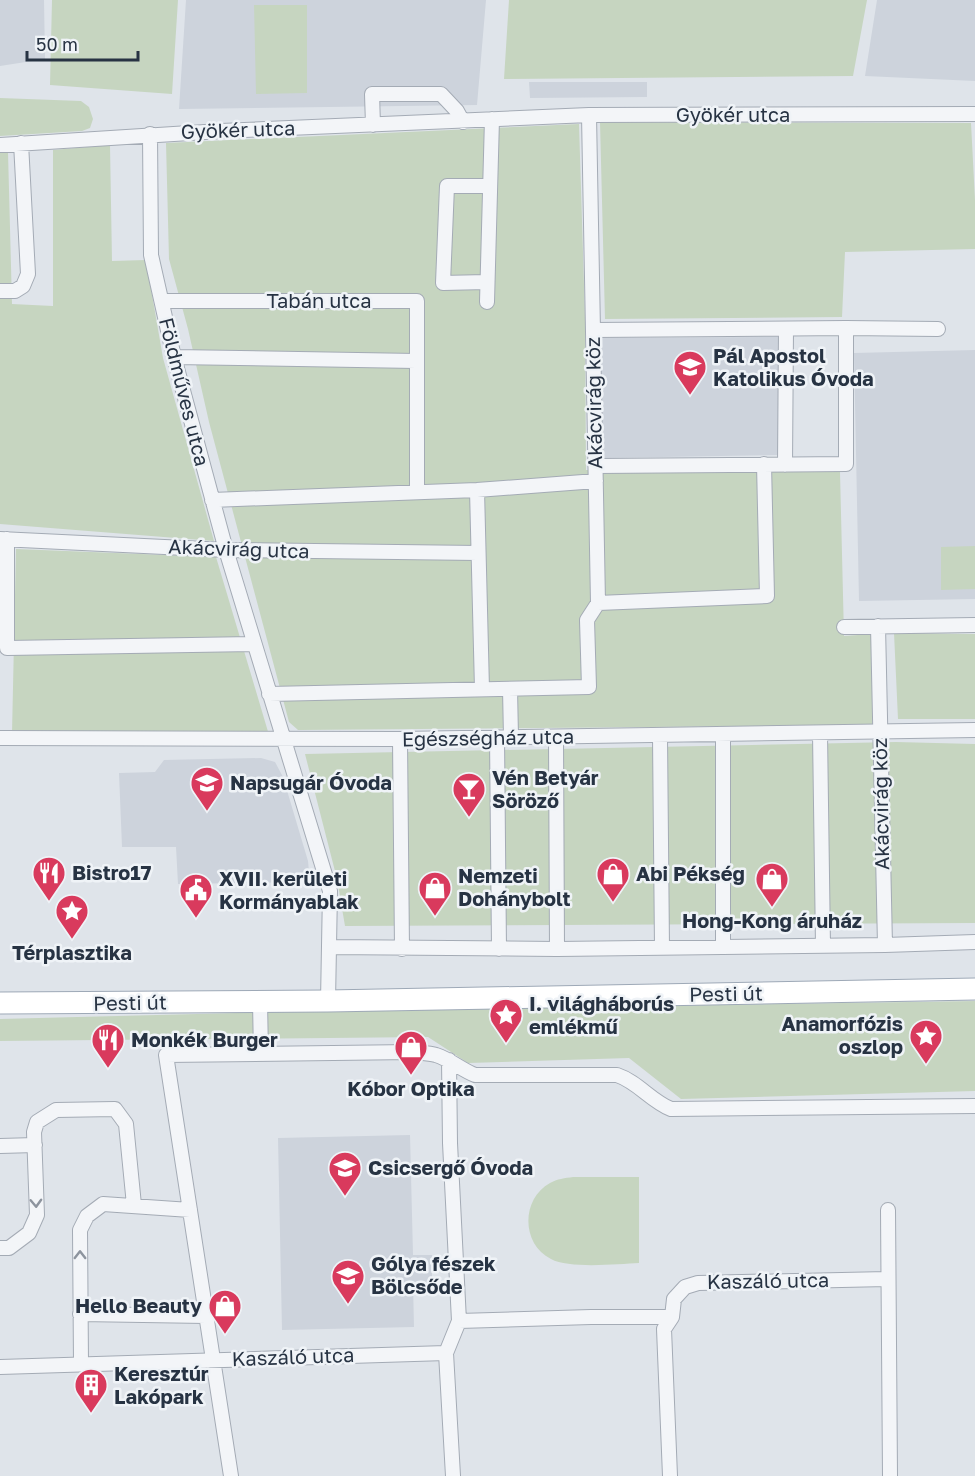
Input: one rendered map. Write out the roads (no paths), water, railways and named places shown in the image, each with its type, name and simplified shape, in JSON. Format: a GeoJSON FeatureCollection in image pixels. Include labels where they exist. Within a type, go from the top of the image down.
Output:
{"type":"FeatureCollection","features":[{"type":"Feature","properties":{"kind":"main road","name":"Pesti út"},"geometry":{"type":"LineString","coordinates":[[0,1003],[260,1002],[975,989]]}},
{"type":"Feature","properties":{"kind":"street"},"geometry":{"type":"LineString","coordinates":[[373,125],[372,94],[441,94],[457,111],[463,122]]}},
{"type":"Feature","properties":{"kind":"street","name":"Gyökér utca"},"geometry":{"type":"LineString","coordinates":[[0,145],[150,134],[589,115],[975,114]]}},
{"type":"Feature","properties":{"kind":"street","name":"Akácvirág köz"},"geometry":{"type":"LineString","coordinates":[[510,689],[589,687],[587,620],[598,603],[589,115]]}},
{"type":"Feature","properties":{"kind":"street"},"geometry":{"type":"LineString","coordinates":[[487,302],[492,119]]}},
{"type":"Feature","properties":{"kind":"street","name":"Földműves utca"},"geometry":{"type":"LineString","coordinates":[[150,134],[151,255],[174,357],[225,550],[330,891],[328,1001]]}},
{"type":"Feature","properties":{"kind":"street"},"geometry":{"type":"LineString","coordinates":[[0,291],[15,291],[23,286],[28,274],[21,143]]}},
{"type":"Feature","properties":{"kind":"street"},"geometry":{"type":"LineString","coordinates":[[486,282],[443,283],[447,186],[489,186]]}},
{"type":"Feature","properties":{"kind":"street","name":"Tabán utca"},"geometry":{"type":"LineString","coordinates":[[162,301],[417,302],[417,491]]}},
{"type":"Feature","properties":{"kind":"street"},"geometry":{"type":"LineString","coordinates":[[596,466],[846,464],[846,328]]}},
{"type":"Feature","properties":{"kind":"street"},"geometry":{"type":"LineString","coordinates":[[785,465],[786,329]]}},
{"type":"Feature","properties":{"kind":"street"},"geometry":{"type":"LineString","coordinates":[[593,330],[938,329]]}},
{"type":"Feature","properties":{"kind":"street"},"geometry":{"type":"LineString","coordinates":[[174,357],[416,361]]}},
{"type":"Feature","properties":{"kind":"street"},"geometry":{"type":"LineString","coordinates":[[598,603],[767,596],[764,464]]}},
{"type":"Feature","properties":{"kind":"street"},"geometry":{"type":"LineString","coordinates":[[212,500],[477,490],[596,481]]}},
{"type":"Feature","properties":{"kind":"street"},"geometry":{"type":"LineString","coordinates":[[477,490],[482,689]]}},
{"type":"Feature","properties":{"kind":"street"},"geometry":{"type":"LineString","coordinates":[[4,539],[7,648],[253,644]]}},
{"type":"Feature","properties":{"kind":"street","name":"Akácvirág utca"},"geometry":{"type":"LineString","coordinates":[[4,539],[225,550],[478,553]]}},
{"type":"Feature","properties":{"kind":"street"},"geometry":{"type":"LineString","coordinates":[[844,627],[975,625]]}},
{"type":"Feature","properties":{"kind":"street","name":"Akácvirág köz"},"geometry":{"type":"LineString","coordinates":[[878,626],[885,945]]}},
{"type":"Feature","properties":{"kind":"street"},"geometry":{"type":"LineString","coordinates":[[269,694],[510,689],[504,737],[499,950]]}},
{"type":"Feature","properties":{"kind":"street","name":"Egészségház utca"},"geometry":{"type":"LineString","coordinates":[[0,738],[400,739],[975,730]]}},
{"type":"Feature","properties":{"kind":"street"},"geometry":{"type":"LineString","coordinates":[[820,733],[823,946]]}},
{"type":"Feature","properties":{"kind":"street"},"geometry":{"type":"LineString","coordinates":[[723,735],[723,947]]}},
{"type":"Feature","properties":{"kind":"street"},"geometry":{"type":"LineString","coordinates":[[556,736],[557,949]]}},
{"type":"Feature","properties":{"kind":"street"},"geometry":{"type":"LineString","coordinates":[[660,736],[662,948]]}},
{"type":"Feature","properties":{"kind":"street"},"geometry":{"type":"LineString","coordinates":[[400,739],[402,949]]}},
{"type":"Feature","properties":{"kind":"street"},"geometry":{"type":"LineString","coordinates":[[329,947],[499,950],[975,942]]}},
{"type":"Feature","properties":{"kind":"street"},"geometry":{"type":"LineString","coordinates":[[260,1002],[261,1053],[412,1052],[434,1054],[476,1075],[617,1075],[628,1078],[660,1105],[671,1109],[975,1106]]}},
{"type":"Feature","properties":{"kind":"street","name":"Kaszáló utca"},"geometry":{"type":"LineString","coordinates":[[231,1476],[166,1055],[261,1053]]}},
{"type":"Feature","properties":{"kind":"street"},"geometry":{"type":"LineString","coordinates":[[449,1060],[450,1143],[459,1321],[446,1353],[453,1476]]}},
{"type":"Feature","properties":{"kind":"street"},"geometry":{"type":"LineString","coordinates":[[0,1248],[9,1248],[29,1233],[37,1215],[34,1132],[37,1122],[56,1110],[115,1109],[126,1125],[134,1205]]}},
{"type":"Feature","properties":{"kind":"street"},"geometry":{"type":"LineString","coordinates":[[0,1146],[35,1145]]}},
{"type":"Feature","properties":{"kind":"street"},"geometry":{"type":"LineString","coordinates":[[81,1363],[80,1230],[87,1216],[103,1204],[190,1210]]}},
{"type":"Feature","properties":{"kind":"street"},"geometry":{"type":"LineString","coordinates":[[888,1210],[890,1476]]}},
{"type":"Feature","properties":{"kind":"street","name":"Kaszáló utca"},"geometry":{"type":"LineString","coordinates":[[670,1476],[664,1329],[672,1317],[674,1299],[685,1287],[698,1282],[887,1279]]}},
{"type":"Feature","properties":{"kind":"street"},"geometry":{"type":"LineString","coordinates":[[80,1314],[206,1316]]}},
{"type":"Feature","properties":{"kind":"street"},"geometry":{"type":"LineString","coordinates":[[459,1321],[672,1317]]}},
{"type":"Feature","properties":{"kind":"street","name":"Kaszáló utca"},"geometry":{"type":"LineString","coordinates":[[0,1367],[446,1353]]}},
{"type":"Feature","properties":{"kind":"place","name":"Pál Apostol Katolikus Óvoda"},"geometry":{"type":"Point","coordinates":[690,396]}},
{"type":"Feature","properties":{"kind":"place","name":"Napsugár Óvoda"},"geometry":{"type":"Point","coordinates":[207,812]}},
{"type":"Feature","properties":{"kind":"place","name":"Vén Betyár Söröző"},"geometry":{"type":"Point","coordinates":[469,818]}},
{"type":"Feature","properties":{"kind":"place","name":"Bistro17"},"geometry":{"type":"Point","coordinates":[49,902]}},
{"type":"Feature","properties":{"kind":"place","name":"Abi Pékség"},"geometry":{"type":"Point","coordinates":[613,903]}},
{"type":"Feature","properties":{"kind":"place","name":"Hong-Kong áruház"},"geometry":{"type":"Point","coordinates":[772,908]}},
{"type":"Feature","properties":{"kind":"place","name":"Nemzeti Dohánybolt"},"geometry":{"type":"Point","coordinates":[435,917]}},
{"type":"Feature","properties":{"kind":"place","name":"XVII. kerületi Kormányablak"},"geometry":{"type":"Point","coordinates":[196,919]}},
{"type":"Feature","properties":{"kind":"place","name":"Térplasztika"},"geometry":{"type":"Point","coordinates":[72,940]}},
{"type":"Feature","properties":{"kind":"place","name":"I. világháborús emlékmű"},"geometry":{"type":"Point","coordinates":[506,1044]}},
{"type":"Feature","properties":{"kind":"place","name":"Anamorfózis oszlop"},"geometry":{"type":"Point","coordinates":[926,1065]}},
{"type":"Feature","properties":{"kind":"place","name":"Monkék Burger"},"geometry":{"type":"Point","coordinates":[108,1069]}},
{"type":"Feature","properties":{"kind":"place","name":"Kóbor Optika"},"geometry":{"type":"Point","coordinates":[411,1076]}},
{"type":"Feature","properties":{"kind":"place","name":"Csicsergő Óvoda"},"geometry":{"type":"Point","coordinates":[345,1197]}},
{"type":"Feature","properties":{"kind":"place","name":"Gólya fészek Bölcsőde"},"geometry":{"type":"Point","coordinates":[348,1305]}},
{"type":"Feature","properties":{"kind":"place","name":"Hello Beauty"},"geometry":{"type":"Point","coordinates":[225,1335]}},
{"type":"Feature","properties":{"kind":"place","name":"Keresztúr Lakópark"},"geometry":{"type":"Point","coordinates":[91,1414]}}]}
